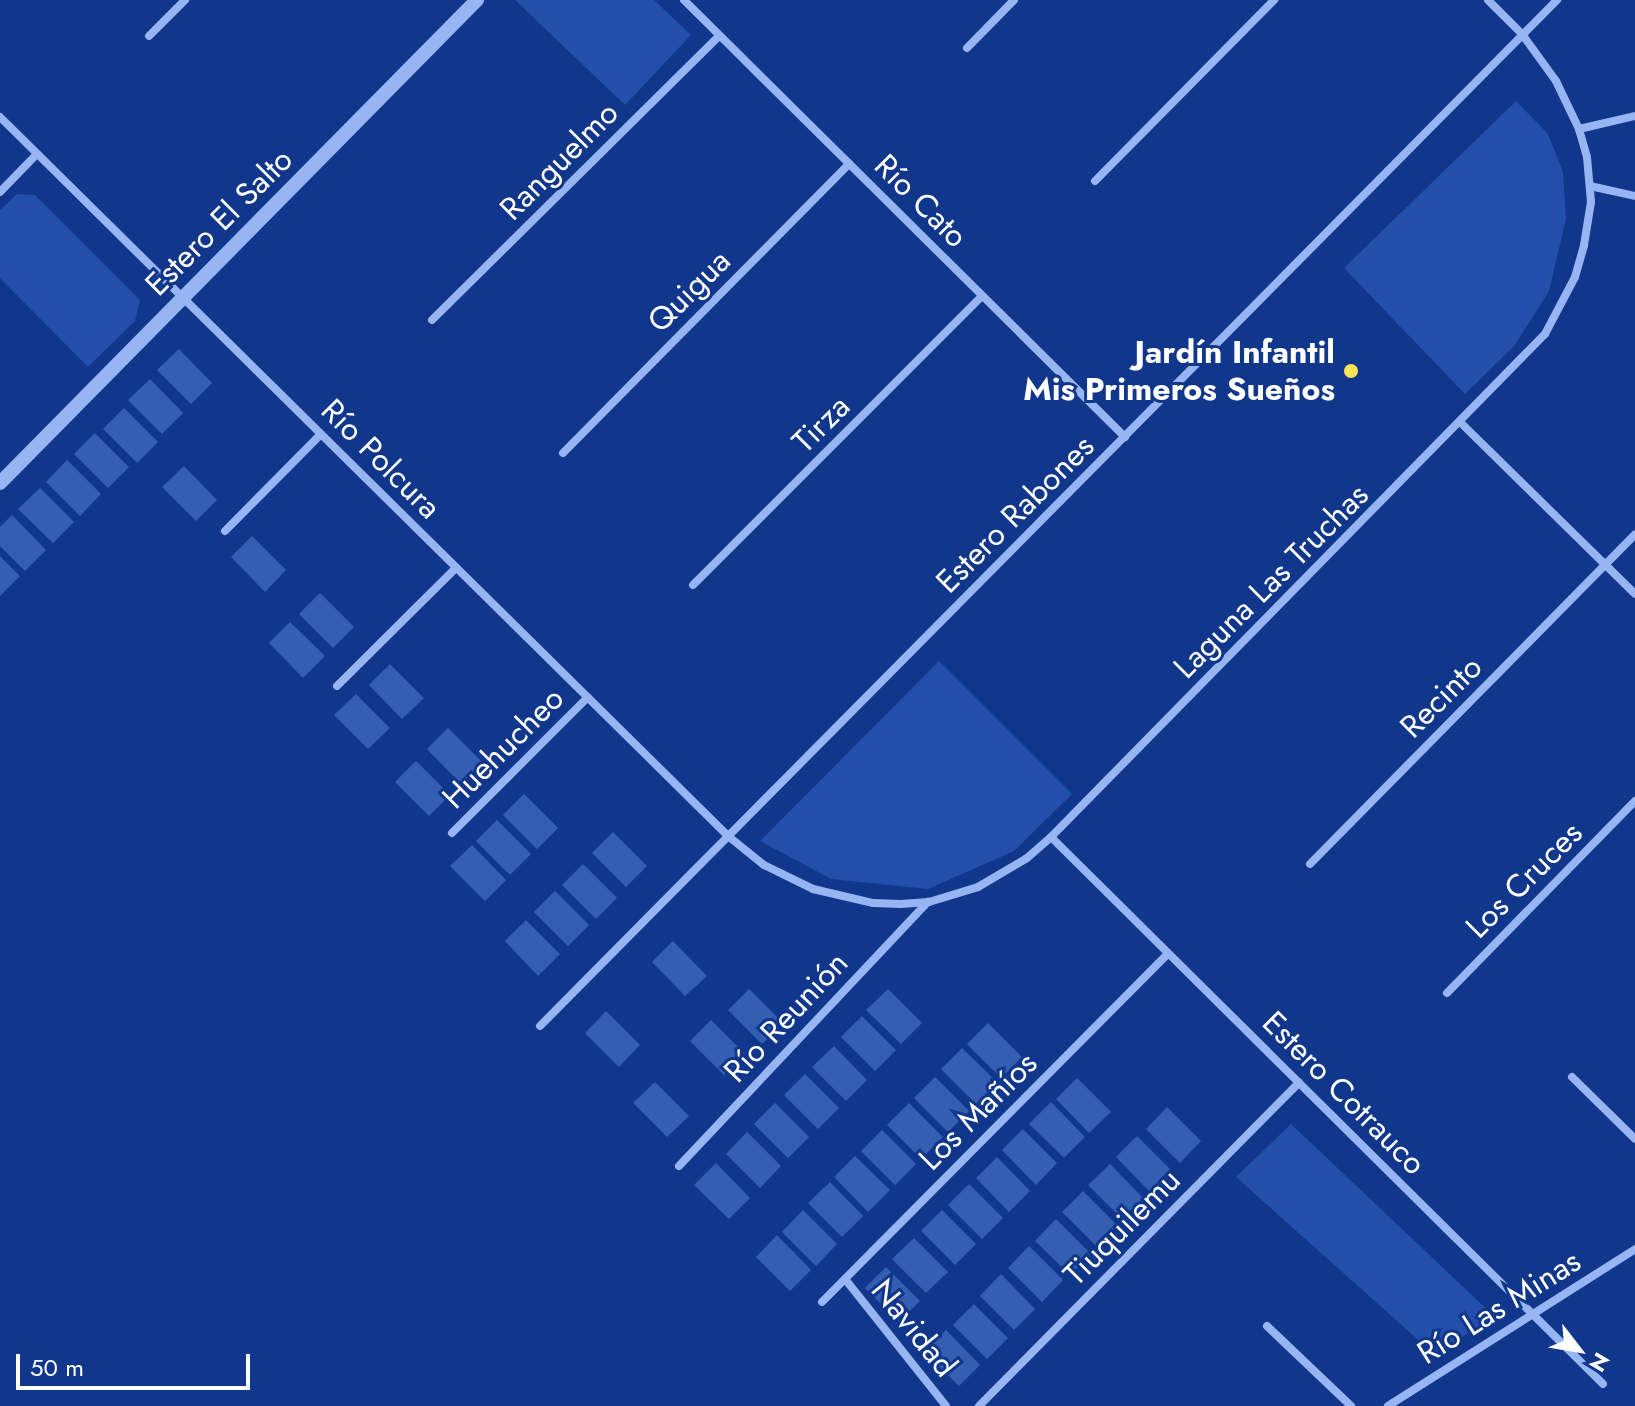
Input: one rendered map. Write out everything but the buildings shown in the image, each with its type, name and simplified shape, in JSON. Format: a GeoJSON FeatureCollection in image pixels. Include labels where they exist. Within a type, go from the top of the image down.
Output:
{"type":"FeatureCollection","features":[{"type":"Feature","properties":{"kind":"street"},"geometry":{"type":"LineString","coordinates":[[149,36],[185,0]]}},
{"type":"Feature","properties":{"kind":"street","name":"Estero El Salto"},"geometry":{"type":"LineString","coordinates":[[0,483],[477,0]]}},
{"type":"Feature","properties":{"kind":"street","name":"Río Cato"},"geometry":{"type":"LineString","coordinates":[[684,0],[1125,437]]}},
{"type":"Feature","properties":{"kind":"street"},"geometry":{"type":"LineString","coordinates":[[967,48],[1014,0]]}},
{"type":"Feature","properties":{"kind":"street"},"geometry":{"type":"LineString","coordinates":[[1095,181],[1274,0]]}},
{"type":"Feature","properties":{"kind":"street","name":"Laguna Las Truchas"},"geometry":{"type":"LineString","coordinates":[[728,836],[764,865],[813,889],[873,903],[929,902],[978,887],[1000,876],[1051,837],[1524,358],[1561,308],[1575,277],[1584,245],[1590,186],[1579,129],[1556,81],[1522,34],[1488,0]]}},
{"type":"Feature","properties":{"kind":"street","name":"Estero Rabones"},"geometry":{"type":"LineString","coordinates":[[540,1026],[1557,0]]}},
{"type":"Feature","properties":{"kind":"street","name":"Ranguelmo"},"geometry":{"type":"LineString","coordinates":[[432,320],[719,36]]}},
{"type":"Feature","properties":{"kind":"street"},"geometry":{"type":"LineString","coordinates":[[1579,129],[1635,116]]}},
{"type":"Feature","properties":{"kind":"street","name":"Río Polcura"},"geometry":{"type":"LineString","coordinates":[[0,117],[728,836]]}},
{"type":"Feature","properties":{"kind":"street"},"geometry":{"type":"LineString","coordinates":[[0,192],[37,154]]}},
{"type":"Feature","properties":{"kind":"street","name":"Quigua"},"geometry":{"type":"LineString","coordinates":[[563,453],[849,164]]}},
{"type":"Feature","properties":{"kind":"street"},"geometry":{"type":"LineString","coordinates":[[1590,186],[1635,196]]}},
{"type":"Feature","properties":{"kind":"street","name":"Tirza"},"geometry":{"type":"LineString","coordinates":[[693,585],[982,296]]}},
{"type":"Feature","properties":{"kind":"street"},"geometry":{"type":"LineString","coordinates":[[1460,422],[1635,594]]}},
{"type":"Feature","properties":{"kind":"street"},"geometry":{"type":"LineString","coordinates":[[225,531],[321,434]]}},
{"type":"Feature","properties":{"kind":"street","name":"Recinto"},"geometry":{"type":"LineString","coordinates":[[1310,864],[1635,534]]}},
{"type":"Feature","properties":{"kind":"street"},"geometry":{"type":"LineString","coordinates":[[337,686],[456,568]]}},
{"type":"Feature","properties":{"kind":"street","name":"Huehucheo"},"geometry":{"type":"LineString","coordinates":[[452,833],[588,697]]}},
{"type":"Feature","properties":{"kind":"street","name":"Los Cruces"},"geometry":{"type":"LineString","coordinates":[[1447,993],[1635,801]]}},
{"type":"Feature","properties":{"kind":"street","name":"Estero Cotrauco"},"geometry":{"type":"LineString","coordinates":[[1051,837],[1603,1384]]}},
{"type":"Feature","properties":{"kind":"street","name":"Río Reunión"},"geometry":{"type":"LineString","coordinates":[[679,1166],[929,902]]}},
{"type":"Feature","properties":{"kind":"street","name":"Los Mañíos"},"geometry":{"type":"LineString","coordinates":[[822,1302],[1168,953]]}},
{"type":"Feature","properties":{"kind":"street"},"geometry":{"type":"LineString","coordinates":[[1572,1077],[1635,1139]]}},
{"type":"Feature","properties":{"kind":"street","name":"Tiuquilemu"},"geometry":{"type":"LineString","coordinates":[[979,1406],[1299,1083]]}},
{"type":"Feature","properties":{"kind":"street","name":"Río Las Minas"},"geometry":{"type":"LineString","coordinates":[[1388,1406],[1635,1249]]}},
{"type":"Feature","properties":{"kind":"street","name":"Navidad"},"geometry":{"type":"LineString","coordinates":[[845,1279],[946,1406]]}},
{"type":"Feature","properties":{"kind":"street"},"geometry":{"type":"LineString","coordinates":[[1267,1326],[1351,1406]]}},
{"type":"Feature","properties":{"kind":"shaded area"},"geometry":{"type":"Polygon","coordinates":[[[515,0],[654,0],[691,35],[625,105],[515,0]]]}},
{"type":"Feature","properties":{"kind":"shaded area"},"geometry":{"type":"Polygon","coordinates":[[[1516,101],[1548,134],[1563,172],[1566,219],[1549,291],[1515,345],[1465,394],[1344,268],[1516,101]]]}},
{"type":"Feature","properties":{"kind":"shaded area"},"geometry":{"type":"Polygon","coordinates":[[[17,194],[35,195],[140,300],[135,321],[88,367],[0,278],[0,210],[17,194]]]}},
{"type":"Feature","properties":{"kind":"shaded area"},"geometry":{"type":"Polygon","coordinates":[[[939,661],[1072,794],[1014,851],[928,889],[831,879],[760,841],[939,661]]]}},
{"type":"Feature","properties":{"kind":"shaded area"},"geometry":{"type":"Polygon","coordinates":[[[1291,1124],[1495,1317],[1434,1354],[1236,1177],[1291,1124]]]}},
{"type":"Feature","properties":{"kind":"place","name":"Jardín Infantil Mis Primeros Sueños"},"geometry":{"type":"Point","coordinates":[1351,371]}}]}
